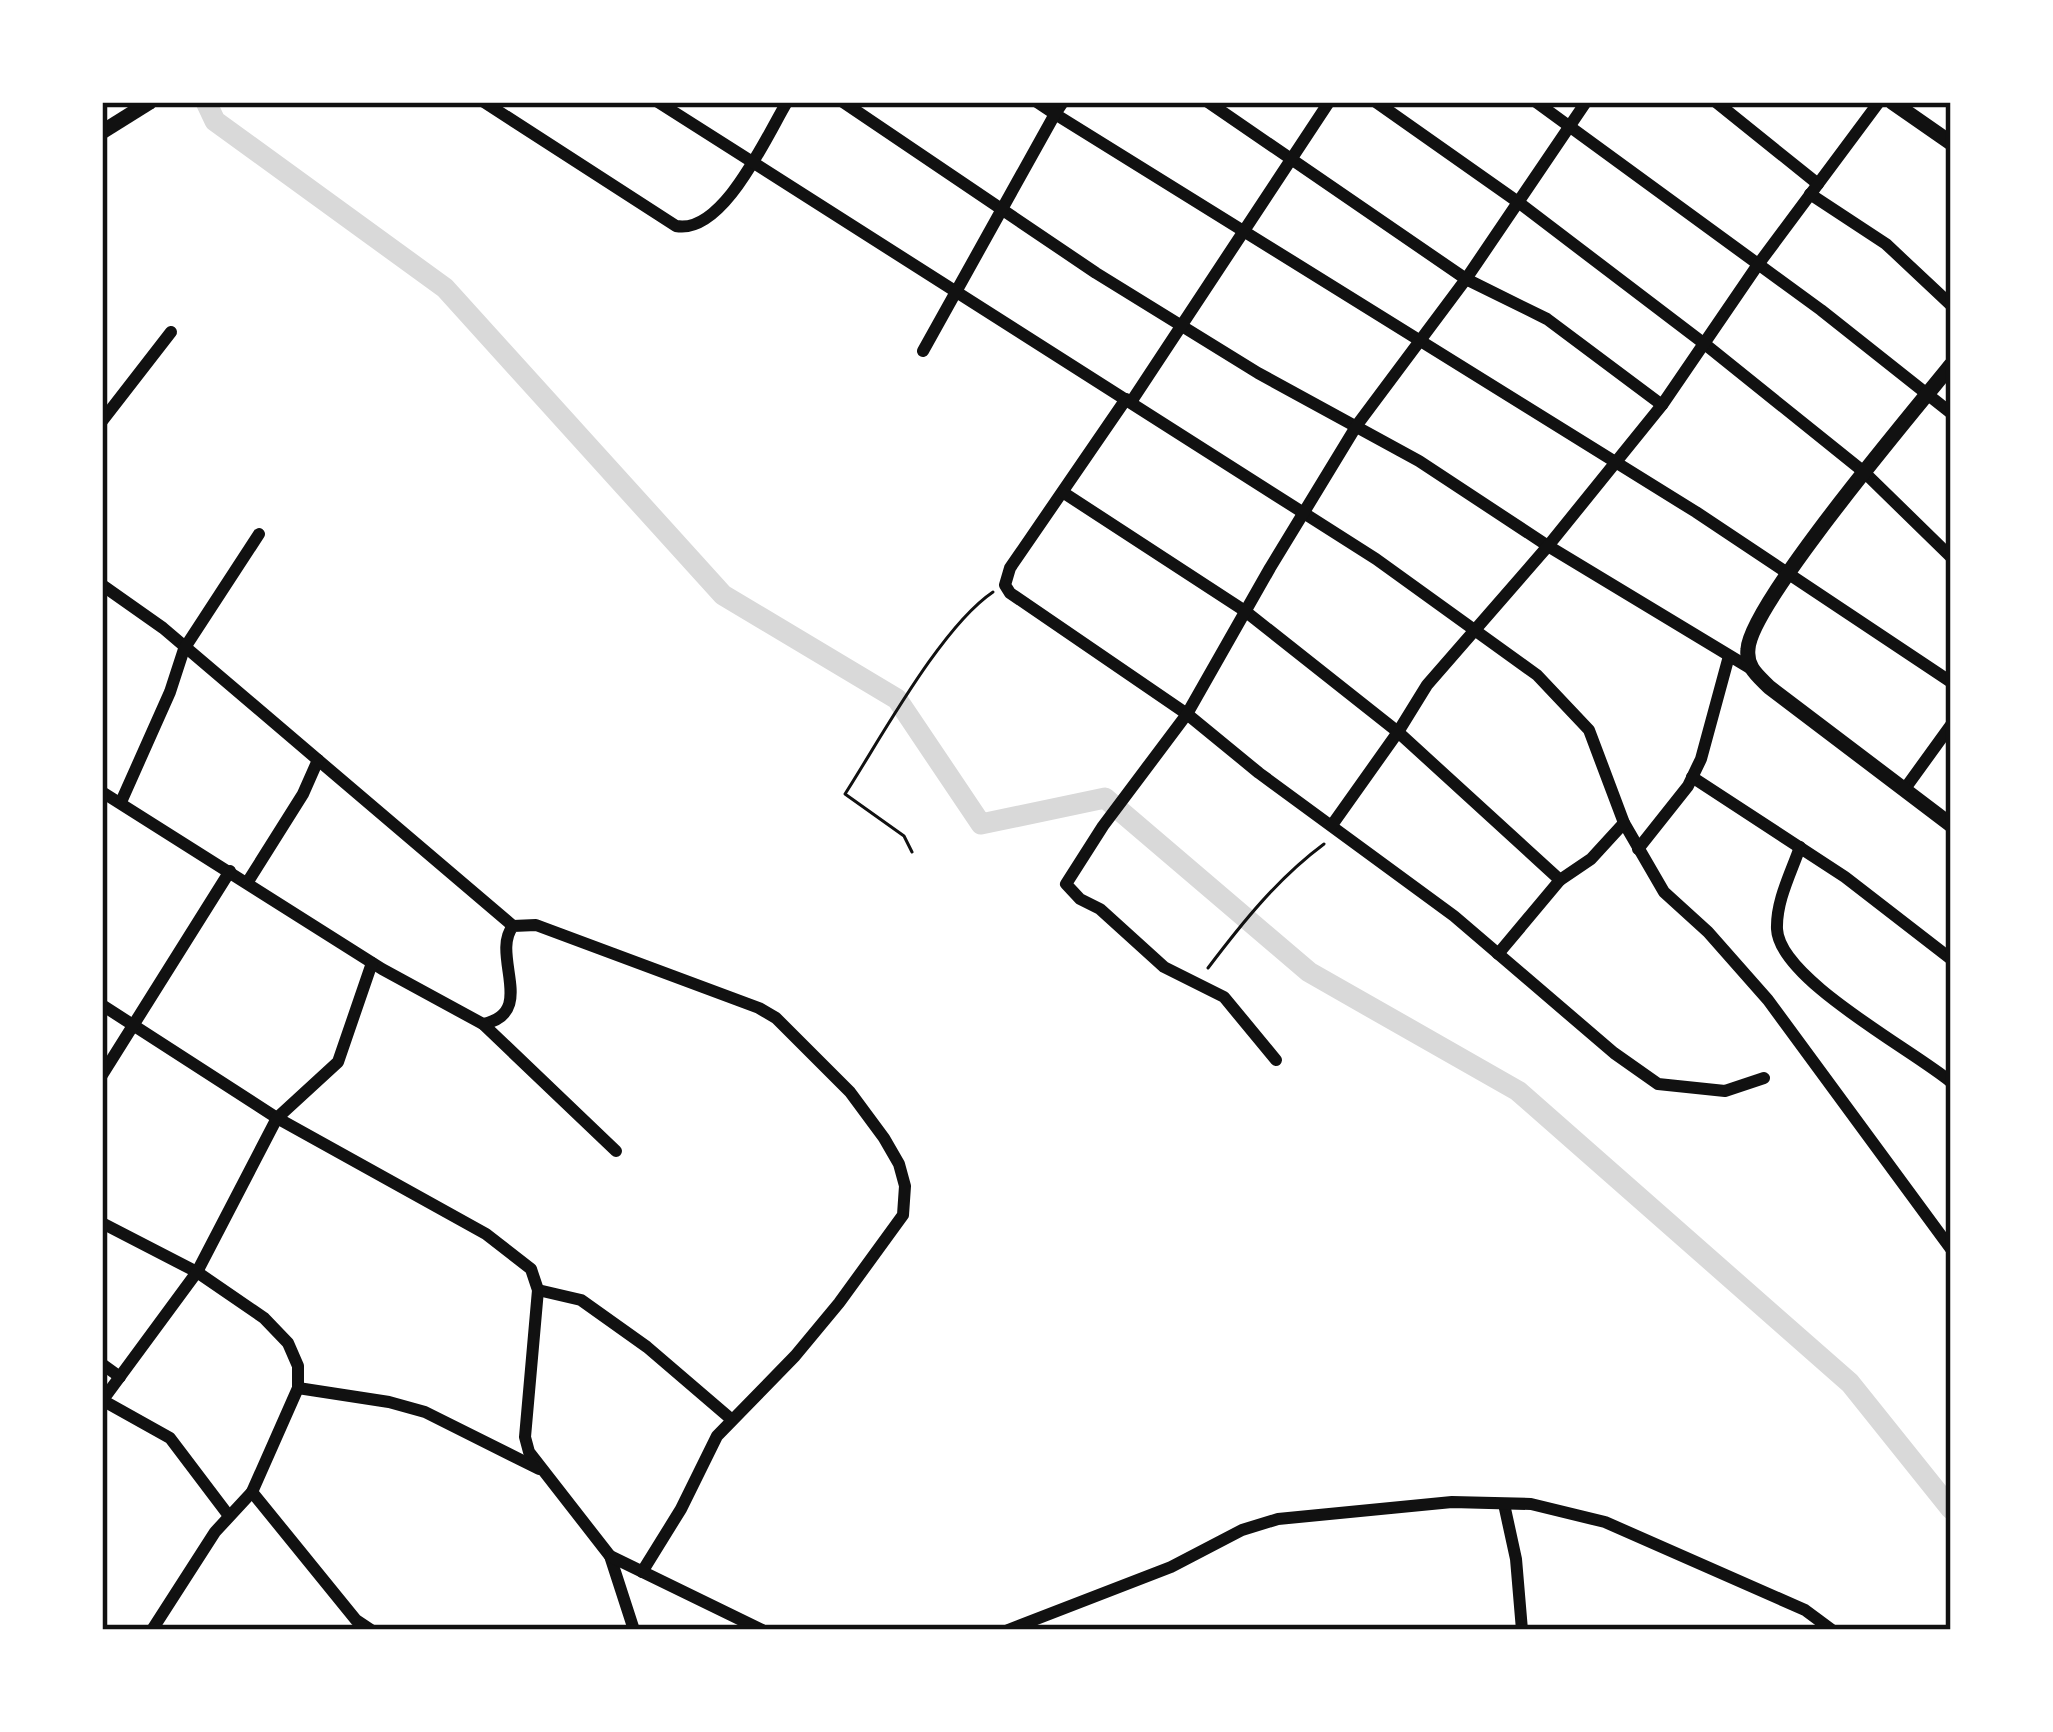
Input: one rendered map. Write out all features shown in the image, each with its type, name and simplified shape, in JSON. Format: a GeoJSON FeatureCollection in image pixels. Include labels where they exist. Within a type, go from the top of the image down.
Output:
{"type":"FeatureCollection","features":[{"type":"Feature","properties":{"kind":"street"},"geometry":{"type":"LineString","coordinates":[[102,132],[150,102]]}},
{"type":"Feature","properties":{"kind":"street"},"geometry":{"type":"LineString","coordinates":[[484,102],[676,226],[691,229],[728,199],[787,102]]}},
{"type":"Feature","properties":{"kind":"street"},"geometry":{"type":"LineString","coordinates":[[510,117],[518,102]]}},
{"type":"Feature","properties":{"kind":"street"},"geometry":{"type":"LineString","coordinates":[[658,102],[1376,559],[1538,675],[1589,730],[1624,823],[1664,892],[1708,932],[1768,1000],[1945,1229],[1951,1250]]}},
{"type":"Feature","properties":{"kind":"street"},"geometry":{"type":"LineString","coordinates":[[843,102],[1181,325],[1258,373],[1419,460],[1549,546],[1750,668],[1951,825]]}},
{"type":"Feature","properties":{"kind":"street"},"geometry":{"type":"LineString","coordinates":[[1037,102],[1059,108],[1418,343],[1703,517],[1951,682]]}},
{"type":"Feature","properties":{"kind":"street"},"geometry":{"type":"LineString","coordinates":[[1208,102],[1466,280],[1547,319],[1662,405]]}},
{"type":"Feature","properties":{"kind":"street"},"geometry":{"type":"LineString","coordinates":[[1329,102],[1181,325],[1010,568],[1005,585],[1018,601],[1187,714],[1498,953],[1614,1053],[1658,1084],[1725,1091],[1765,1078]]}},
{"type":"Feature","properties":{"kind":"street"},"geometry":{"type":"LineString","coordinates":[[1376,102],[1706,345],[1864,472],[1951,557]]}},
{"type":"Feature","properties":{"kind":"street"},"geometry":{"type":"LineString","coordinates":[[1536,102],[1951,413]]}},
{"type":"Feature","properties":{"kind":"street"},"geometry":{"type":"LineString","coordinates":[[1276,1060],[1224,998],[1164,968],[1066,884],[1187,714],[1357,425],[1466,280],[1586,102]]}},
{"type":"Feature","properties":{"kind":"street"},"geometry":{"type":"LineString","coordinates":[[1716,102],[1814,189],[1886,244],[1951,305]]}},
{"type":"Feature","properties":{"kind":"street"},"geometry":{"type":"LineString","coordinates":[[1336,829],[1426,685],[1549,546],[1662,405],[1757,266],[1879,102]]}},
{"type":"Feature","properties":{"kind":"street"},"geometry":{"type":"LineString","coordinates":[[1892,102],[1951,143]]}},
{"type":"Feature","properties":{"kind":"street"},"geometry":{"type":"LineString","coordinates":[[923,351],[1059,108]]}},
{"type":"Feature","properties":{"kind":"street"},"geometry":{"type":"LineString","coordinates":[[102,422],[171,332]]}},
{"type":"Feature","properties":{"kind":"street"},"geometry":{"type":"LineString","coordinates":[[1750,668],[1751,634],[1789,575],[1951,364]]}},
{"type":"Feature","properties":{"kind":"street"},"geometry":{"type":"LineString","coordinates":[[1064,493],[1245,611],[1398,732],[1560,880]]}},
{"type":"Feature","properties":{"kind":"street"},"geometry":{"type":"LineString","coordinates":[[121,802],[184,649],[259,534]]}},
{"type":"Feature","properties":{"kind":"street"},"geometry":{"type":"LineString","coordinates":[[102,585],[163,628],[514,926],[536,926],[566,936],[776,1018],[850,1092],[899,1164],[905,1186],[903,1215],[795,1356],[717,1436],[681,1509],[642,1572]]}},
{"type":"Feature","properties":{"kind":"street"},"geometry":{"type":"LineString","coordinates":[[1638,849],[1701,759],[1729,656]]}},
{"type":"Feature","properties":{"kind":"street"},"geometry":{"type":"LineString","coordinates":[[1904,790],[1951,725]]}},
{"type":"Feature","properties":{"kind":"street"},"geometry":{"type":"LineString","coordinates":[[248,883],[303,794],[318,760]]}},
{"type":"Feature","properties":{"kind":"street"},"geometry":{"type":"LineString","coordinates":[[1692,777],[1845,877],[1951,959]]}},
{"type":"Feature","properties":{"kind":"street"},"geometry":{"type":"LineString","coordinates":[[102,792],[373,963],[483,1024],[616,1150]]}},
{"type":"Feature","properties":{"kind":"street"},"geometry":{"type":"LineString","coordinates":[[1498,953],[1560,880],[1591,860],[1624,823]]}},
{"type":"Feature","properties":{"kind":"street"},"geometry":{"type":"LineString","coordinates":[[1800,848],[1779,907],[1780,948],[1809,981],[1951,1082]]}},
{"type":"Feature","properties":{"kind":"street"},"geometry":{"type":"LineString","coordinates":[[102,1075],[230,871]]}},
{"type":"Feature","properties":{"kind":"street"},"geometry":{"type":"LineString","coordinates":[[483,1024],[503,1015],[513,997],[504,949],[506,935],[514,926]]}},
{"type":"Feature","properties":{"kind":"street"},"geometry":{"type":"LineString","coordinates":[[229,1516],[170,1438],[102,1401],[197,1272],[277,1118],[338,1062],[373,963]]}},
{"type":"Feature","properties":{"kind":"street"},"geometry":{"type":"LineString","coordinates":[[102,1005],[277,1118],[486,1234],[531,1269],[538,1290],[525,1437],[529,1452],[610,1556],[634,1630]]}},
{"type":"Feature","properties":{"kind":"street"},"geometry":{"type":"LineString","coordinates":[[102,1222],[197,1272],[264,1318],[288,1343],[298,1366],[298,1388],[251,1492],[229,1516],[152,1630]]}},
{"type":"Feature","properties":{"kind":"street"},"geometry":{"type":"LineString","coordinates":[[538,1290],[581,1300],[646,1347],[731,1420]]}},
{"type":"Feature","properties":{"kind":"street"},"geometry":{"type":"LineString","coordinates":[[102,1364],[121,1377]]}},
{"type":"Feature","properties":{"kind":"street"},"geometry":{"type":"LineString","coordinates":[[298,1388],[425,1412],[544,1471]]}},
{"type":"Feature","properties":{"kind":"street"},"geometry":{"type":"LineString","coordinates":[[251,1492],[353,1625],[371,1630]]}},
{"type":"Feature","properties":{"kind":"street"},"geometry":{"type":"LineString","coordinates":[[1008,1630],[1030,1626],[1171,1567],[1242,1530],[1278,1519],[1452,1502],[1531,1504],[1605,1522],[1805,1610],[1832,1630]]}},
{"type":"Feature","properties":{"kind":"street"},"geometry":{"type":"LineString","coordinates":[[1504,1504],[1516,1559],[1522,1630]]}},
{"type":"Feature","properties":{"kind":"street"},"geometry":{"type":"LineString","coordinates":[[610,1556],[762,1630]]}},
{"type":"Feature","properties":{"kind":"path"},"geometry":{"type":"LineString","coordinates":[[912,852],[904,836],[845,794],[974,605],[1005,585]]}},
{"type":"Feature","properties":{"kind":"path"},"geometry":{"type":"LineString","coordinates":[[1196,984],[1254,911],[1336,829]]}},
{"type":"Feature","properties":{"kind":"waterway"},"geometry":{"type":"LineString","coordinates":[[206,102],[215,121],[445,288],[723,595],[897,699],[981,824],[1105,798],[1309,972],[1518,1091],[1850,1383],[1951,1509]]}}]}
